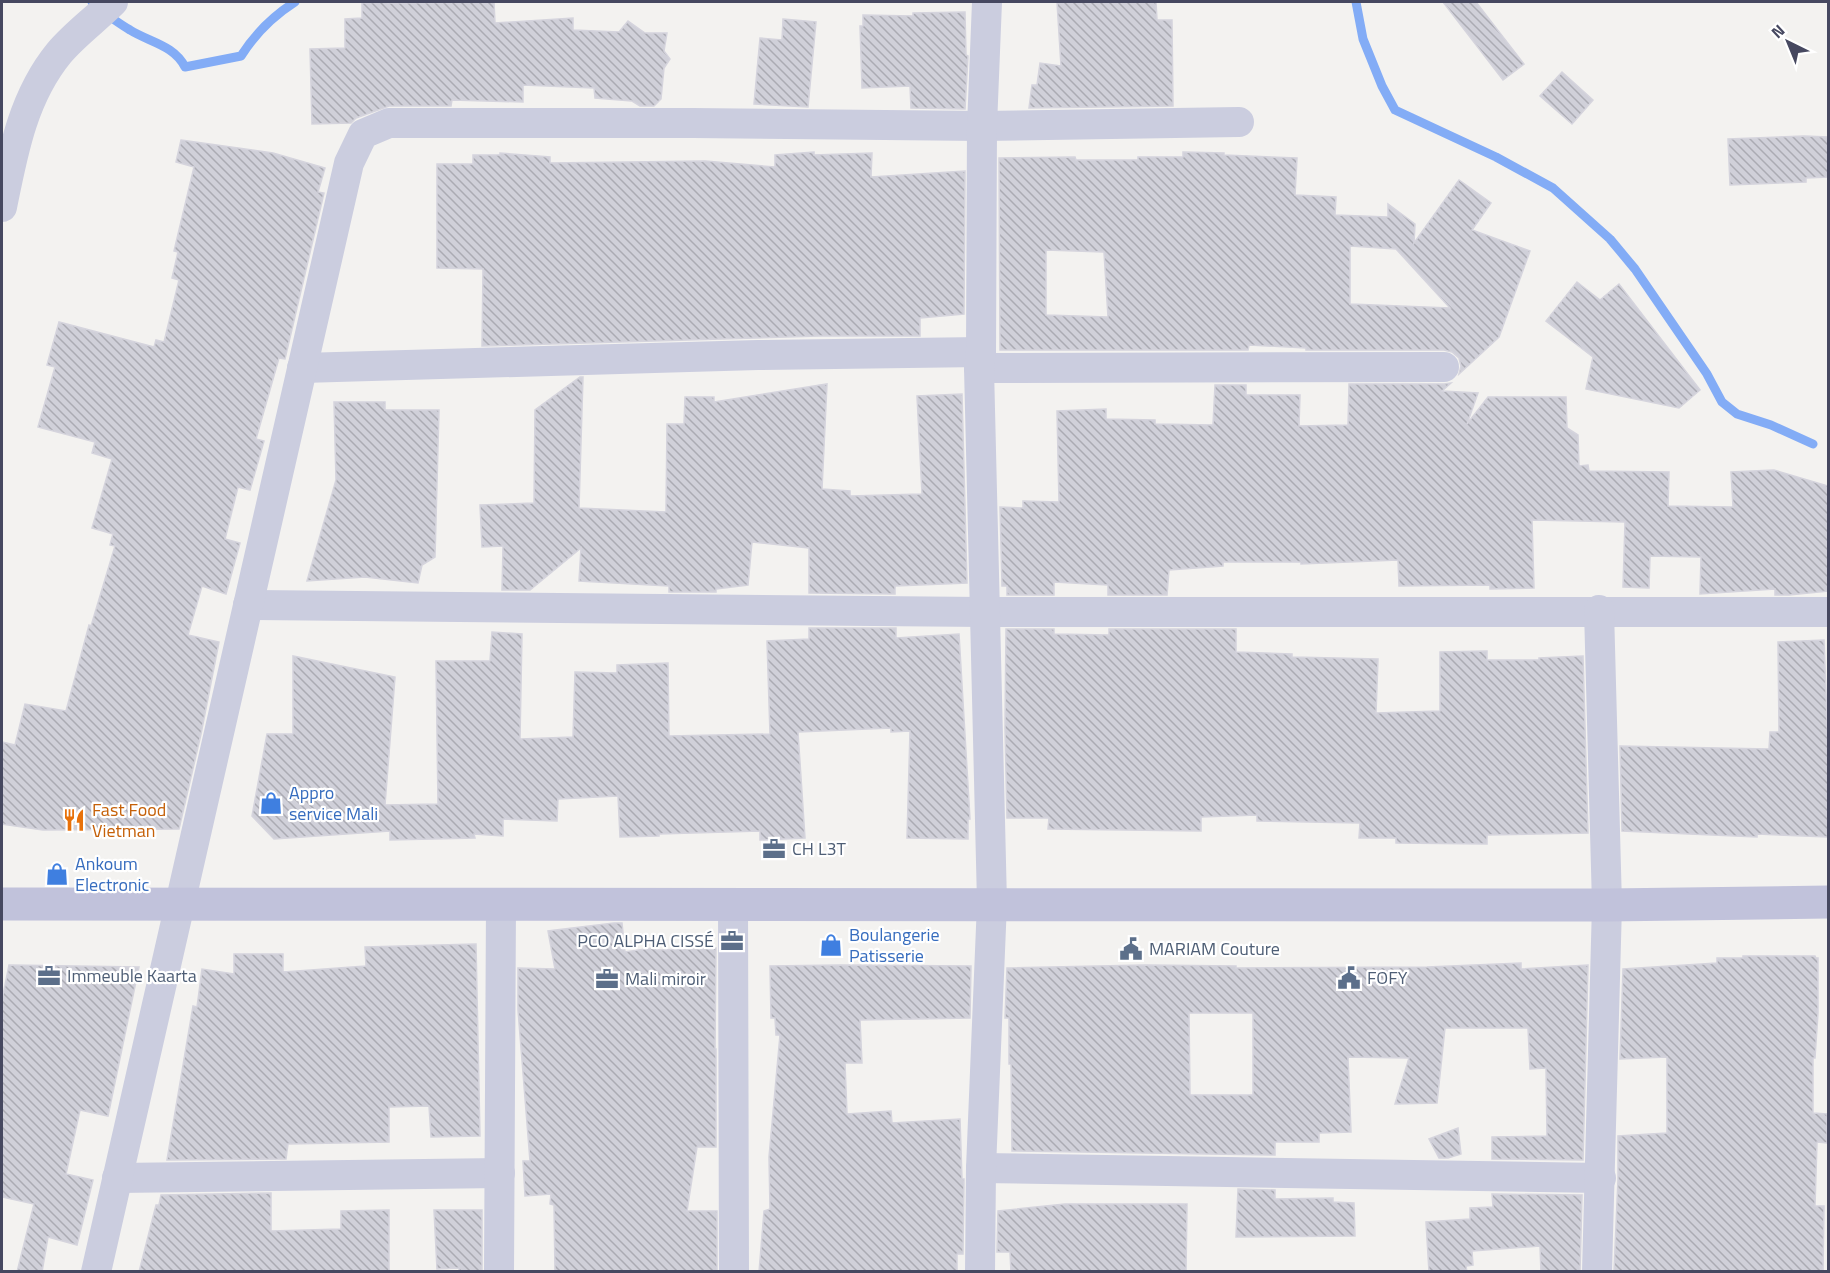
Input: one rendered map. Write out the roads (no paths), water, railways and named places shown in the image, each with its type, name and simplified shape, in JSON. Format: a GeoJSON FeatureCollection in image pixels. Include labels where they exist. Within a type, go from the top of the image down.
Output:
{"type":"FeatureCollection","features":[{"type":"Feature","properties":{"kind":"main road"},"geometry":{"type":"LineString","coordinates":[[2,904],[1607,905],[1828,902]]}},
{"type":"Feature","properties":{"kind":"street"},"geometry":{"type":"LineString","coordinates":[[980,1272],[981,1168],[992,903],[980,360],[982,126],[987,2]]}},
{"type":"Feature","properties":{"kind":"street"},"geometry":{"type":"LineString","coordinates":[[2,207],[16,138],[34,91],[60,52],[109,6]]}},
{"type":"Feature","properties":{"kind":"street"},"geometry":{"type":"LineString","coordinates":[[96,1272],[349,164],[363,134],[389,123],[982,126],[1239,122]]}},
{"type":"Feature","properties":{"kind":"street"},"geometry":{"type":"LineString","coordinates":[[302,368],[758,355],[1444,367]]}},
{"type":"Feature","properties":{"kind":"street"},"geometry":{"type":"LineString","coordinates":[[248,605],[984,612],[1599,610],[1828,612]]}},
{"type":"Feature","properties":{"kind":"street"},"geometry":{"type":"LineString","coordinates":[[1597,1272],[1607,905],[1599,610]]}},
{"type":"Feature","properties":{"kind":"street"},"geometry":{"type":"LineString","coordinates":[[499,1272],[501,904]]}},
{"type":"Feature","properties":{"kind":"street"},"geometry":{"type":"LineString","coordinates":[[733,904],[734,1272]]}},
{"type":"Feature","properties":{"kind":"street"},"geometry":{"type":"LineString","coordinates":[[981,1168],[1601,1178]]}},
{"type":"Feature","properties":{"kind":"street"},"geometry":{"type":"LineString","coordinates":[[117,1178],[500,1173]]}},
{"type":"Feature","properties":{"kind":"waterway"},"geometry":{"type":"LineString","coordinates":[[92,2],[137,34],[168,49],[185,67],[241,56],[265,26],[295,2]]}},
{"type":"Feature","properties":{"kind":"waterway"},"geometry":{"type":"LineString","coordinates":[[1356,2],[1363,39],[1382,86],[1395,110],[1496,157],[1553,188],[1610,239],[1635,269],[1707,374],[1722,402],[1737,414],[1771,425],[1813,444]]}},
{"type":"Feature","properties":{"kind":"place","name":"Appro service Mali"},"geometry":{"type":"Point","coordinates":[271,803]}},
{"type":"Feature","properties":{"kind":"place","name":"Fast Food Vietman"},"geometry":{"type":"Point","coordinates":[74,820]}},
{"type":"Feature","properties":{"kind":"place","name":"CH L3T"},"geometry":{"type":"Point","coordinates":[774,849]}},
{"type":"Feature","properties":{"kind":"place","name":"Ankoum Electronic"},"geometry":{"type":"Point","coordinates":[57,874]}},
{"type":"Feature","properties":{"kind":"place","name":"PCO ALPHA CISSÉ"},"geometry":{"type":"Point","coordinates":[732,941]}},
{"type":"Feature","properties":{"kind":"place","name":"Boulangerie Patisserie"},"geometry":{"type":"Point","coordinates":[831,945]}},
{"type":"Feature","properties":{"kind":"place","name":"MARIAM Couture"},"geometry":{"type":"Point","coordinates":[1131,949]}},
{"type":"Feature","properties":{"kind":"place","name":"Immeuble Kaarta"},"geometry":{"type":"Point","coordinates":[49,976]}},
{"type":"Feature","properties":{"kind":"place","name":"FOFY"},"geometry":{"type":"Point","coordinates":[1349,978]}},
{"type":"Feature","properties":{"kind":"place","name":"Mali miroir"},"geometry":{"type":"Point","coordinates":[607,979]}}]}
